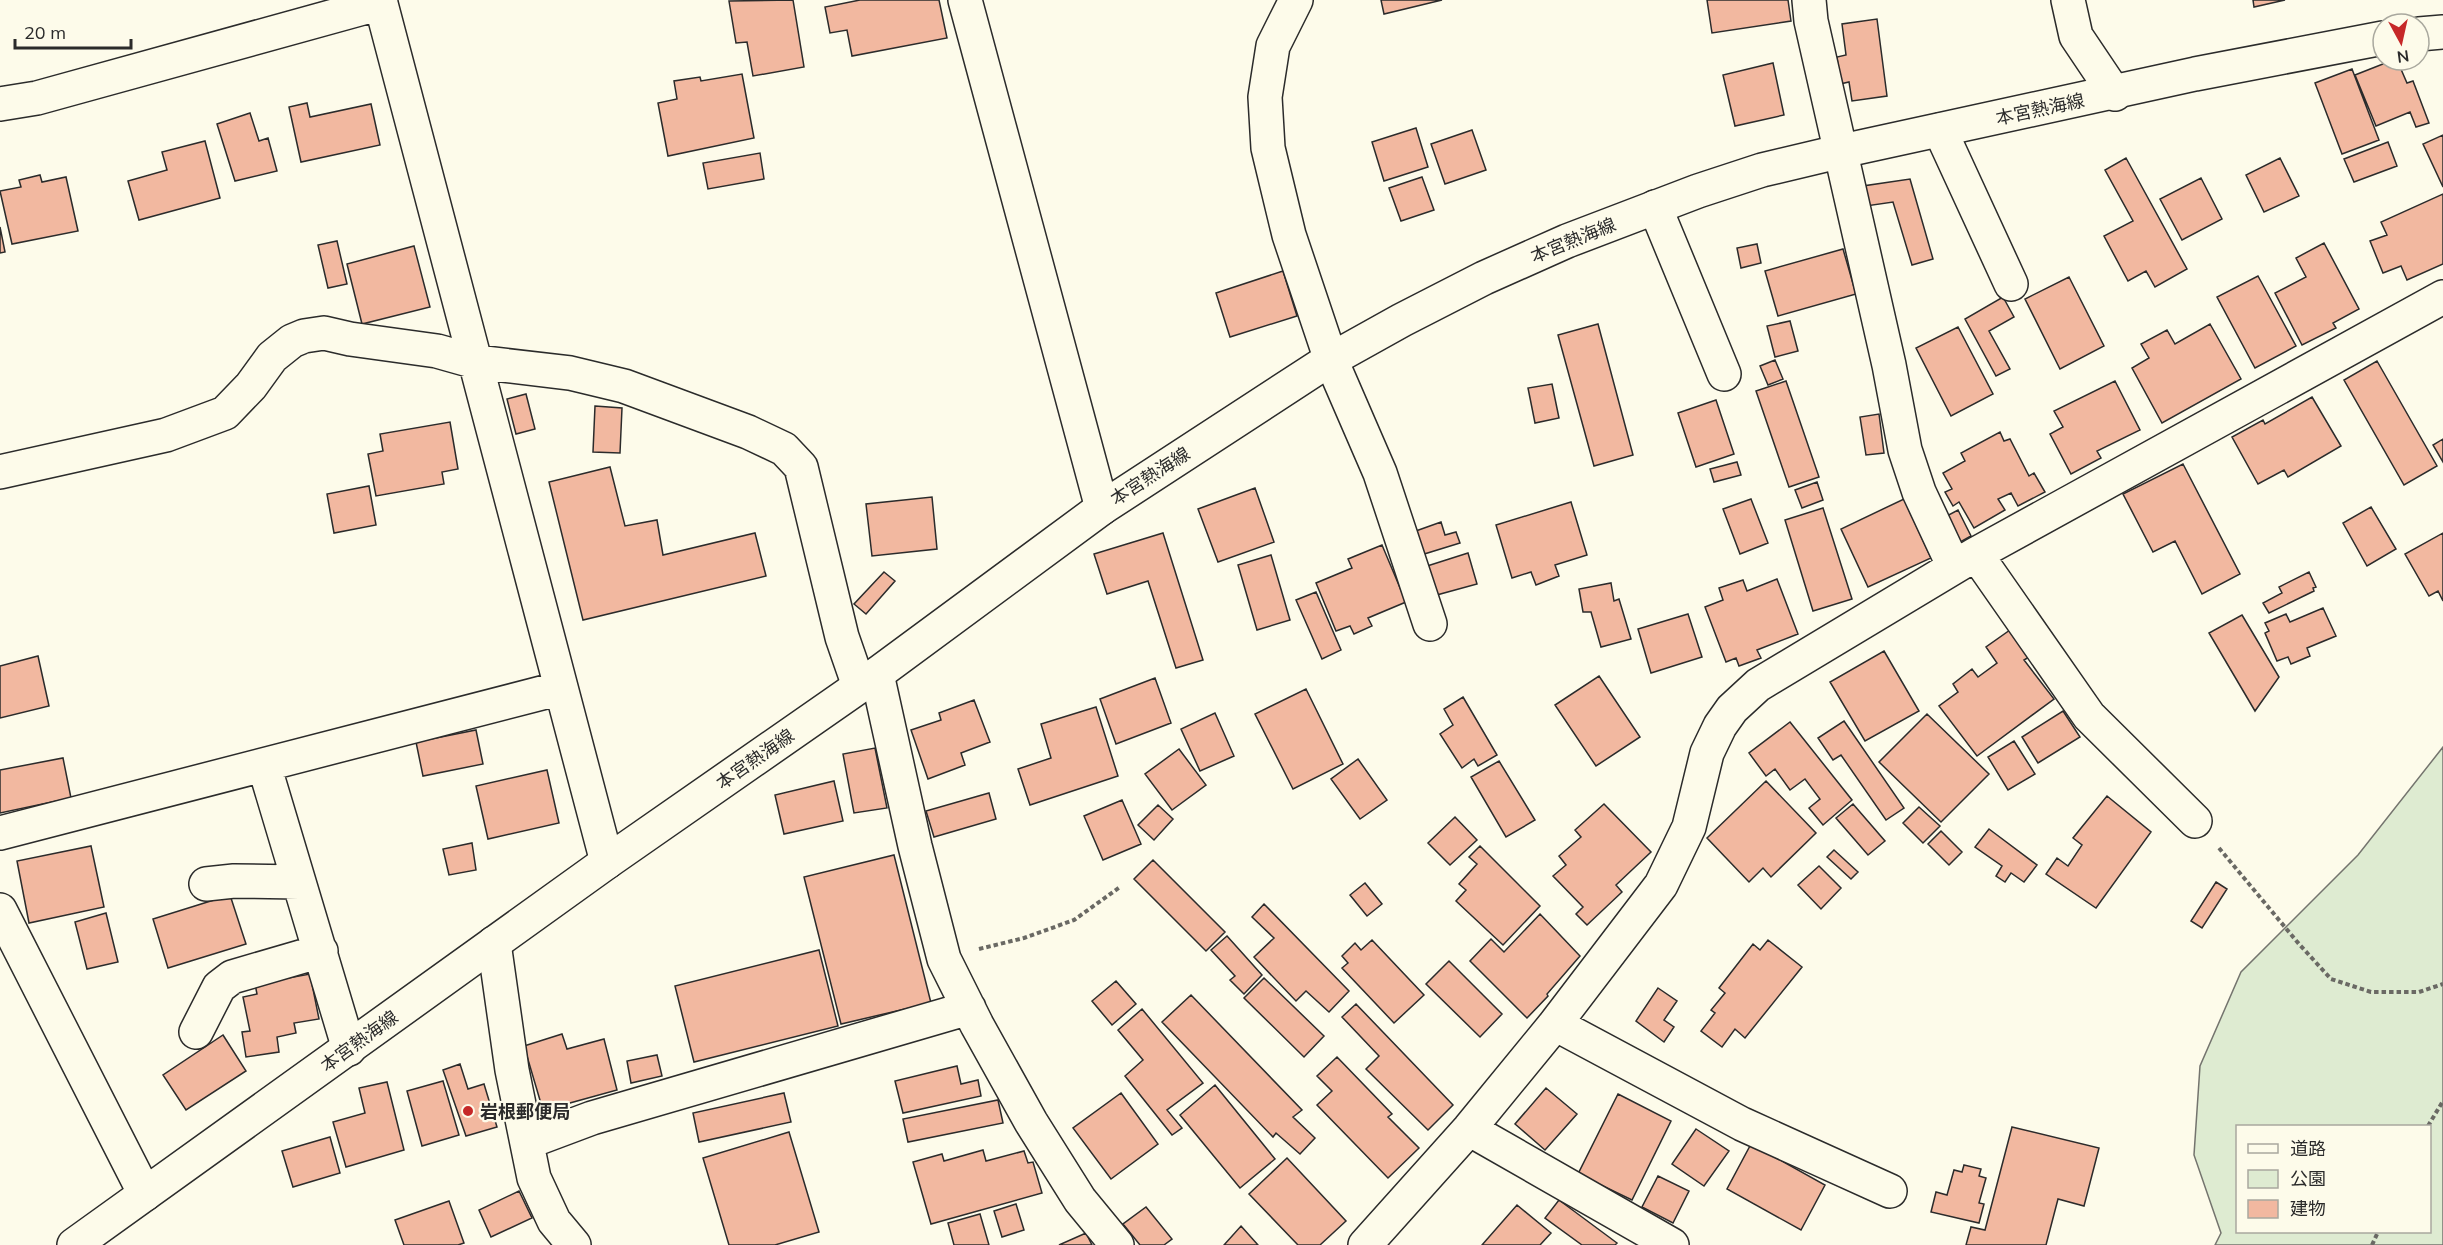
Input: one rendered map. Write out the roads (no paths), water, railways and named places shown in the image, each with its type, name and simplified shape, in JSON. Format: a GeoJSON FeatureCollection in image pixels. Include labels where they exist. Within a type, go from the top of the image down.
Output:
{"type":"FeatureCollection","features":[{"type":"Feature","properties":{"kind":"street"},"geometry":{"type":"LineString","coordinates":[[965,0],[1102,508]]}},
{"type":"Feature","properties":{"kind":"street"},"geometry":{"type":"LineString","coordinates":[[1296,0],[1273,46],[1265,97],[1268,148],[1289,235],[1331,360],[1380,473],[1430,624]]}},
{"type":"Feature","properties":{"kind":"street"},"geometry":{"type":"LineString","coordinates":[[1809,0],[1811,21],[1842,151],[1905,450],[1920,492],[1965,560],[2089,716],[2195,821]]}},
{"type":"Feature","properties":{"kind":"street"},"geometry":{"type":"LineString","coordinates":[[2068,0],[2076,36],[2115,94]]}},
{"type":"Feature","properties":{"kind":"street"},"geometry":{"type":"LineString","coordinates":[[0,104],[37,98],[380,2],[607,862]]}},
{"type":"Feature","properties":{"kind":"street","name":"本宮熱海線"},"geometry":{"type":"LineString","coordinates":[[74,1245],[607,862],[868,680],[1102,508],[1331,360],[1484,278],[1567,241],[1655,207],[1762,170],[2115,94],[2196,74],[2371,40]]}},
{"type":"Feature","properties":{"kind":"street"},"geometry":{"type":"LineString","coordinates":[[1940,130],[2011,284]]}},
{"type":"Feature","properties":{"kind":"street"},"geometry":{"type":"LineString","coordinates":[[1655,207],[1724,374]]}},
{"type":"Feature","properties":{"kind":"street"},"geometry":{"type":"LineString","coordinates":[[1365,1245],[1469,1129],[1555,1024],[1661,885],[1689,827],[1707,753],[1720,726],[1732,709],[1758,685],[1965,560],[2443,297]]}},
{"type":"Feature","properties":{"kind":"street"},"geometry":{"type":"LineString","coordinates":[[0,472],[166,435],[225,413],[272,357],[292,341],[304,336],[324,333],[350,339],[438,351],[476,362],[570,373],[624,386],[748,432],[784,449],[801,466],[842,637],[868,680],[944,959],[1031,1122],[1080,1200],[1117,1245]]}},
{"type":"Feature","properties":{"kind":"street"},"geometry":{"type":"LineString","coordinates":[[0,833],[561,688]]}},
{"type":"Feature","properties":{"kind":"street"},"geometry":{"type":"LineString","coordinates":[[264,765],[349,1049]]}},
{"type":"Feature","properties":{"kind":"street"},"geometry":{"type":"LineString","coordinates":[[206,884],[234,880],[299,882]]}},
{"type":"Feature","properties":{"kind":"street"},"geometry":{"type":"LineString","coordinates":[[0,910],[145,1194]]}},
{"type":"Feature","properties":{"kind":"street"},"geometry":{"type":"LineString","coordinates":[[494,943],[512,1070],[534,1178],[554,1221],[574,1245]]}},
{"type":"Feature","properties":{"kind":"street"},"geometry":{"type":"LineString","coordinates":[[196,1032],[219,987],[232,977],[321,951]]}},
{"type":"Feature","properties":{"kind":"street"},"geometry":{"type":"LineString","coordinates":[[528,1142],[592,1118],[969,1008]]}},
{"type":"Feature","properties":{"kind":"street"},"geometry":{"type":"LineString","coordinates":[[1555,1024],[1742,1124],[1890,1191]]}},
{"type":"Feature","properties":{"kind":"street"},"geometry":{"type":"LineString","coordinates":[[1469,1129],[1672,1245]]}},
{"type":"Feature","properties":{"kind":"place","name":"岩根郵便局"},"geometry":{"type":"Point","coordinates":[468,1111]}}]}
